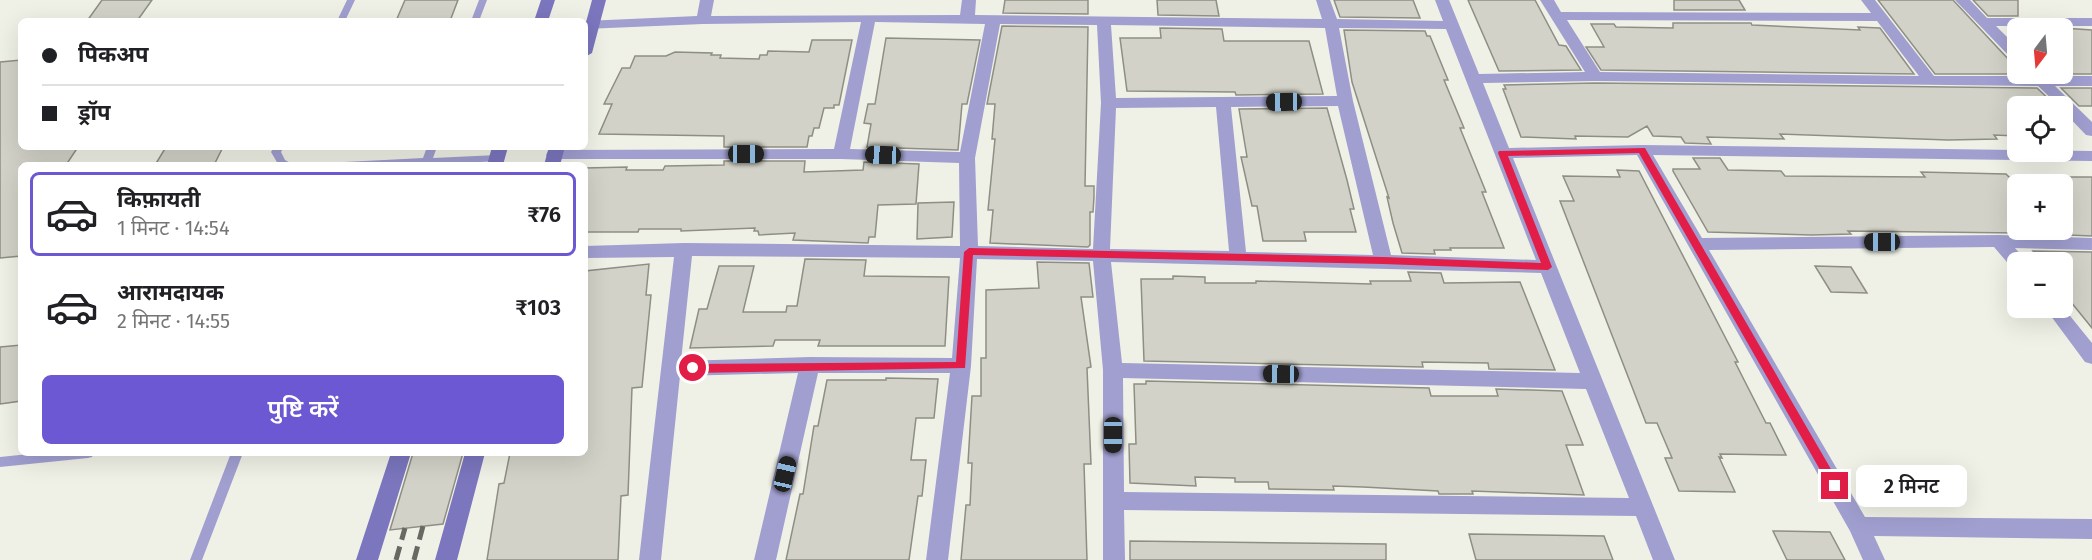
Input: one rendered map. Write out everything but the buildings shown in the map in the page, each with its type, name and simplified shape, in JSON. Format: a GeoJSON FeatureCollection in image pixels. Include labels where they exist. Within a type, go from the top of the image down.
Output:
{"type":"FeatureCollection","features":[{"type":"Feature","properties":{"kind":"street"},"geometry":{"type":"LineString","coordinates":[[542,18],[548,0]]}},
{"type":"Feature","properties":{"kind":"street"},"geometry":{"type":"LineString","coordinates":[[598,0],[589,25],[703,20],[869,18],[1452,25]]}},
{"type":"Feature","properties":{"kind":"street"},"geometry":{"type":"LineString","coordinates":[[703,20],[707,0]]}},
{"type":"Feature","properties":{"kind":"street"},"geometry":{"type":"LineString","coordinates":[[967,20],[969,0]]}},
{"type":"Feature","properties":{"kind":"street"},"geometry":{"type":"LineString","coordinates":[[1323,0],[1331,24],[1345,101],[1383,260]]}},
{"type":"Feature","properties":{"kind":"street"},"geometry":{"type":"LineString","coordinates":[[1442,0],[1664,560]]}},
{"type":"Feature","properties":{"kind":"street"},"geometry":{"type":"LineString","coordinates":[[1547,0],[1595,76]]}},
{"type":"Feature","properties":{"kind":"street"},"geometry":{"type":"LineString","coordinates":[[1868,0],[1930,81]]}},
{"type":"Feature","properties":{"kind":"street"},"geometry":{"type":"LineString","coordinates":[[1962,0],[2007,46]]}},
{"type":"Feature","properties":{"kind":"street"},"geometry":{"type":"LineString","coordinates":[[1555,16],[1882,17]]}},
{"type":"Feature","properties":{"kind":"street"},"geometry":{"type":"LineString","coordinates":[[841,154],[869,18]]}},
{"type":"Feature","properties":{"kind":"street"},"geometry":{"type":"LineString","coordinates":[[937,560],[961,366],[969,252],[968,158],[993,21]]}},
{"type":"Feature","properties":{"kind":"street"},"geometry":{"type":"LineString","coordinates":[[1104,22],[1109,103],[1101,255],[1113,370],[1114,560]]}},
{"type":"Feature","properties":{"kind":"street"},"geometry":{"type":"LineString","coordinates":[[1983,22],[2092,22]]}},
{"type":"Feature","properties":{"kind":"street"},"geometry":{"type":"LineString","coordinates":[[1473,79],[1595,76],[1930,81],[2007,78]]}},
{"type":"Feature","properties":{"kind":"street"},"geometry":{"type":"LineString","coordinates":[[2073,80],[2092,81]]}},
{"type":"Feature","properties":{"kind":"street"},"geometry":{"type":"LineString","coordinates":[[2044,84],[2092,131]]}},
{"type":"Feature","properties":{"kind":"street"},"geometry":{"type":"LineString","coordinates":[[1109,103],[1345,101]]}},
{"type":"Feature","properties":{"kind":"street"},"geometry":{"type":"LineString","coordinates":[[1223,103],[1238,257]]}},
{"type":"Feature","properties":{"kind":"street"},"geometry":{"type":"LineString","coordinates":[[1502,153],[1642,150],[2092,156]]}},
{"type":"Feature","properties":{"kind":"street"},"geometry":{"type":"LineString","coordinates":[[1642,150],[1858,526],[1874,560]]}},
{"type":"Feature","properties":{"kind":"street"},"geometry":{"type":"LineString","coordinates":[[554,156],[841,154],[968,158]]}},
{"type":"Feature","properties":{"kind":"street"},"geometry":{"type":"LineString","coordinates":[[1999,242],[2008,252]]}},
{"type":"Feature","properties":{"kind":"street"},"geometry":{"type":"LineString","coordinates":[[1695,243],[2092,244]]}},
{"type":"Feature","properties":{"kind":"street"},"geometry":{"type":"LineString","coordinates":[[588,252],[684,249],[969,252],[1383,260],[1548,267]]}},
{"type":"Feature","properties":{"kind":"street"},"geometry":{"type":"LineString","coordinates":[[650,560],[684,249]]}},
{"type":"Feature","properties":{"kind":"street"},"geometry":{"type":"LineString","coordinates":[[2062,318],[2092,357]]}},
{"type":"Feature","properties":{"kind":"street"},"geometry":{"type":"LineString","coordinates":[[765,560],[810,366]]}},
{"type":"Feature","properties":{"kind":"street"},"geometry":{"type":"LineString","coordinates":[[670,369],[961,366]]}},
{"type":"Feature","properties":{"kind":"street"},"geometry":{"type":"LineString","coordinates":[[1113,370],[1593,381]]}},
{"type":"Feature","properties":{"kind":"street"},"geometry":{"type":"LineString","coordinates":[[367,560],[400,456]]}},
{"type":"Feature","properties":{"kind":"street"},"geometry":{"type":"LineString","coordinates":[[446,560],[474,456]]}},
{"type":"Feature","properties":{"kind":"street"},"geometry":{"type":"LineString","coordinates":[[1113,501],[1643,507]]}},
{"type":"Feature","properties":{"kind":"street"},"geometry":{"type":"LineString","coordinates":[[1858,526],[2092,529]]}},
{"type":"Feature","properties":{"kind":"lane"},"geometry":{"type":"LineString","coordinates":[[342,18],[351,0]]}},
{"type":"Feature","properties":{"kind":"lane"},"geometry":{"type":"LineString","coordinates":[[476,18],[483,0]]}},
{"type":"Feature","properties":{"kind":"lane"},"geometry":{"type":"LineString","coordinates":[[426,162],[497,156]]}},
{"type":"Feature","properties":{"kind":"lane"},"geometry":{"type":"LineString","coordinates":[[0,462],[59,456]]}},
{"type":"Feature","properties":{"kind":"lane"},"geometry":{"type":"LineString","coordinates":[[196,560],[236,456]]}},
{"type":"Feature","properties":{"kind":"railway"},"geometry":{"type":"LineString","coordinates":[[414,560],[423,526]]}},
{"type":"Feature","properties":{"kind":"railway"},"geometry":{"type":"LineString","coordinates":[[396,560],[405,528]]}},
{"type":"Feature","properties":{"kind":"route"},"geometry":{"type":"LineString","coordinates":[[693,368],[961,366],[969,252],[1383,260],[1548,267],[1502,153],[1642,150],[1835,486]]}}]}
